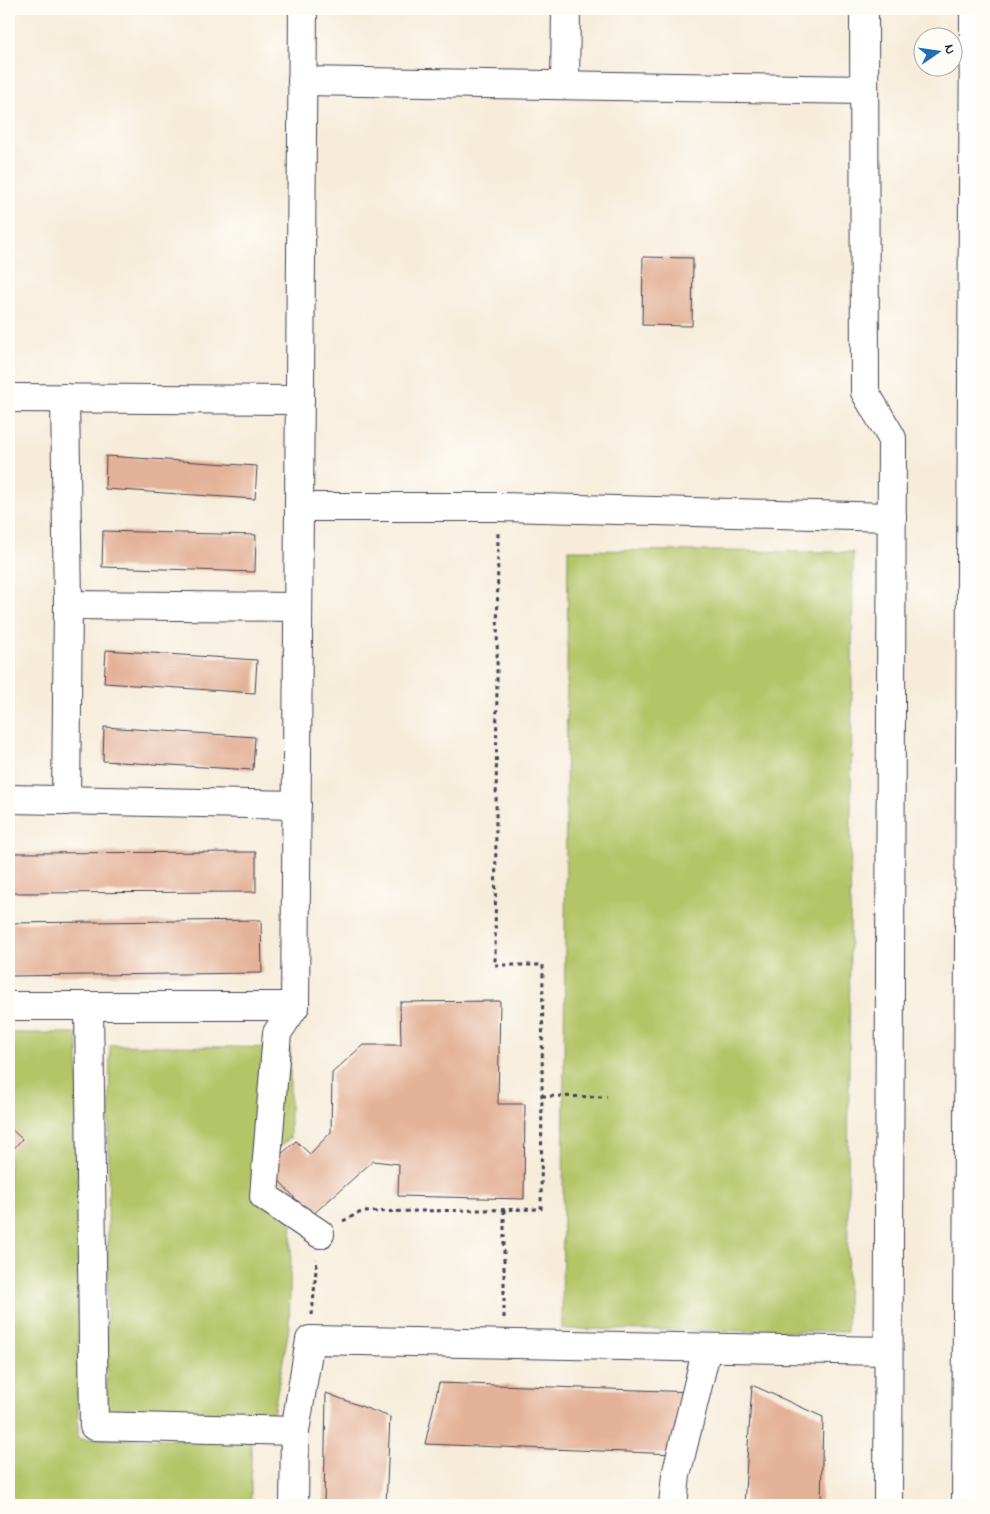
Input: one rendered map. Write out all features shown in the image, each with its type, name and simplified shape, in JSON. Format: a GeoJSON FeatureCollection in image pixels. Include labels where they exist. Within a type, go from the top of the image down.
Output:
{"type":"FeatureCollection","features":[{"type":"Feature","properties":{"kind":"street"},"geometry":{"type":"LineString","coordinates":[[303,9],[295,1006],[277,1033],[264,1196],[320,1234]]}},
{"type":"Feature","properties":{"kind":"street"},"geometry":{"type":"LineString","coordinates":[[565,85],[566,9]]}},
{"type":"Feature","properties":{"kind":"street"},"geometry":{"type":"LineString","coordinates":[[864,9],[865,392],[892,438],[888,1505]]}},
{"type":"Feature","properties":{"kind":"street"},"geometry":{"type":"LineString","coordinates":[[966,1505],[977,385],[974,9]]}},
{"type":"Feature","properties":{"kind":"street"},"geometry":{"type":"LineString","coordinates":[[302,81],[864,90]]}},
{"type":"Feature","properties":{"kind":"street"},"geometry":{"type":"LineString","coordinates":[[9,398],[300,400]]}},
{"type":"Feature","properties":{"kind":"street"},"geometry":{"type":"LineString","coordinates":[[65,398],[68,605],[66,800]]}},
{"type":"Feature","properties":{"kind":"street"},"geometry":{"type":"LineString","coordinates":[[299,506],[498,507],[892,518]]}},
{"type":"Feature","properties":{"kind":"street"},"geometry":{"type":"LineString","coordinates":[[68,605],[298,607]]}},
{"type":"Feature","properties":{"kind":"street"},"geometry":{"type":"LineString","coordinates":[[9,799],[297,805]]}},
{"type":"Feature","properties":{"kind":"street"},"geometry":{"type":"LineString","coordinates":[[9,1006],[295,1006]]}},
{"type":"Feature","properties":{"kind":"street"},"geometry":{"type":"LineString","coordinates":[[89,1006],[94,1426],[295,1431]]}},
{"type":"Feature","properties":{"kind":"street"},"geometry":{"type":"LineString","coordinates":[[294,1505],[295,1431],[310,1340],[888,1351]]}},
{"type":"Feature","properties":{"kind":"street"},"geometry":{"type":"LineString","coordinates":[[673,1505],[676,1475],[707,1348]]}},
{"type":"Feature","properties":{"kind":"path"},"geometry":{"type":"LineString","coordinates":[[310,1340],[320,1234],[361,1212],[541,1209],[543,965],[495,965],[498,507]]}},
{"type":"Feature","properties":{"kind":"path"},"geometry":{"type":"LineString","coordinates":[[542,1096],[607,1097]]}},
{"type":"Feature","properties":{"kind":"path"},"geometry":{"type":"LineString","coordinates":[[504,1210],[504,1344]]}},
{"type":"Feature","properties":{"kind":"green space"},"geometry":{"type":"Polygon","coordinates":[[[568,550],[853,552],[847,1332],[562,1329],[568,550]]]}},
{"type":"Feature","properties":{"kind":"green space"},"geometry":{"type":"Polygon","coordinates":[[[9,1033],[78,1033],[78,1439],[251,1439],[251,1505],[9,1505],[9,1033]]]}},
{"type":"Feature","properties":{"kind":"green space"},"geometry":{"type":"Polygon","coordinates":[[[110,1045],[290,1048],[290,1138],[255,1168],[292,1213],[289,1328],[273,1414],[106,1417],[110,1045]]]}},
{"type":"Feature","properties":{"kind":"building"},"geometry":{"type":"Polygon","coordinates":[[[643,257],[693,258],[692,326],[642,325],[643,257]]]}},
{"type":"Feature","properties":{"kind":"building"},"geometry":{"type":"Polygon","coordinates":[[[106,456],[257,466],[255,499],[105,489],[106,456]]]}},
{"type":"Feature","properties":{"kind":"building"},"geometry":{"type":"Polygon","coordinates":[[[103,531],[256,535],[255,572],[102,567],[103,531]]]}},
{"type":"Feature","properties":{"kind":"building"},"geometry":{"type":"Polygon","coordinates":[[[106,650],[257,660],[255,693],[104,683],[106,650]]]}},
{"type":"Feature","properties":{"kind":"building"},"geometry":{"type":"Polygon","coordinates":[[[104,727],[255,737],[253,770],[103,761],[104,727]]]}},
{"type":"Feature","properties":{"kind":"building"},"geometry":{"type":"Polygon","coordinates":[[[256,852],[256,892],[9,893],[9,853],[256,852]]]}},
{"type":"Feature","properties":{"kind":"building"},"geometry":{"type":"Polygon","coordinates":[[[261,920],[262,973],[9,976],[9,923],[261,920]]]}},
{"type":"Feature","properties":{"kind":"building"},"geometry":{"type":"Polygon","coordinates":[[[500,1001],[498,1104],[525,1104],[524,1199],[398,1196],[399,1164],[373,1161],[311,1216],[267,1167],[296,1141],[310,1154],[331,1132],[332,1073],[363,1045],[401,1045],[400,1002],[500,1001]]]}},
{"type":"Feature","properties":{"kind":"building"},"geometry":{"type":"Polygon","coordinates":[[[9,1127],[22,1139],[9,1154],[9,1127]]]}},
{"type":"Feature","properties":{"kind":"building"},"geometry":{"type":"Polygon","coordinates":[[[439,1383],[694,1392],[676,1454],[425,1444],[439,1383]]]}},
{"type":"Feature","properties":{"kind":"building"},"geometry":{"type":"Polygon","coordinates":[[[752,1385],[823,1417],[821,1505],[744,1505],[752,1385]]]}},
{"type":"Feature","properties":{"kind":"building"},"geometry":{"type":"Polygon","coordinates":[[[326,1393],[390,1417],[386,1505],[324,1505],[326,1393]]]}}]}
